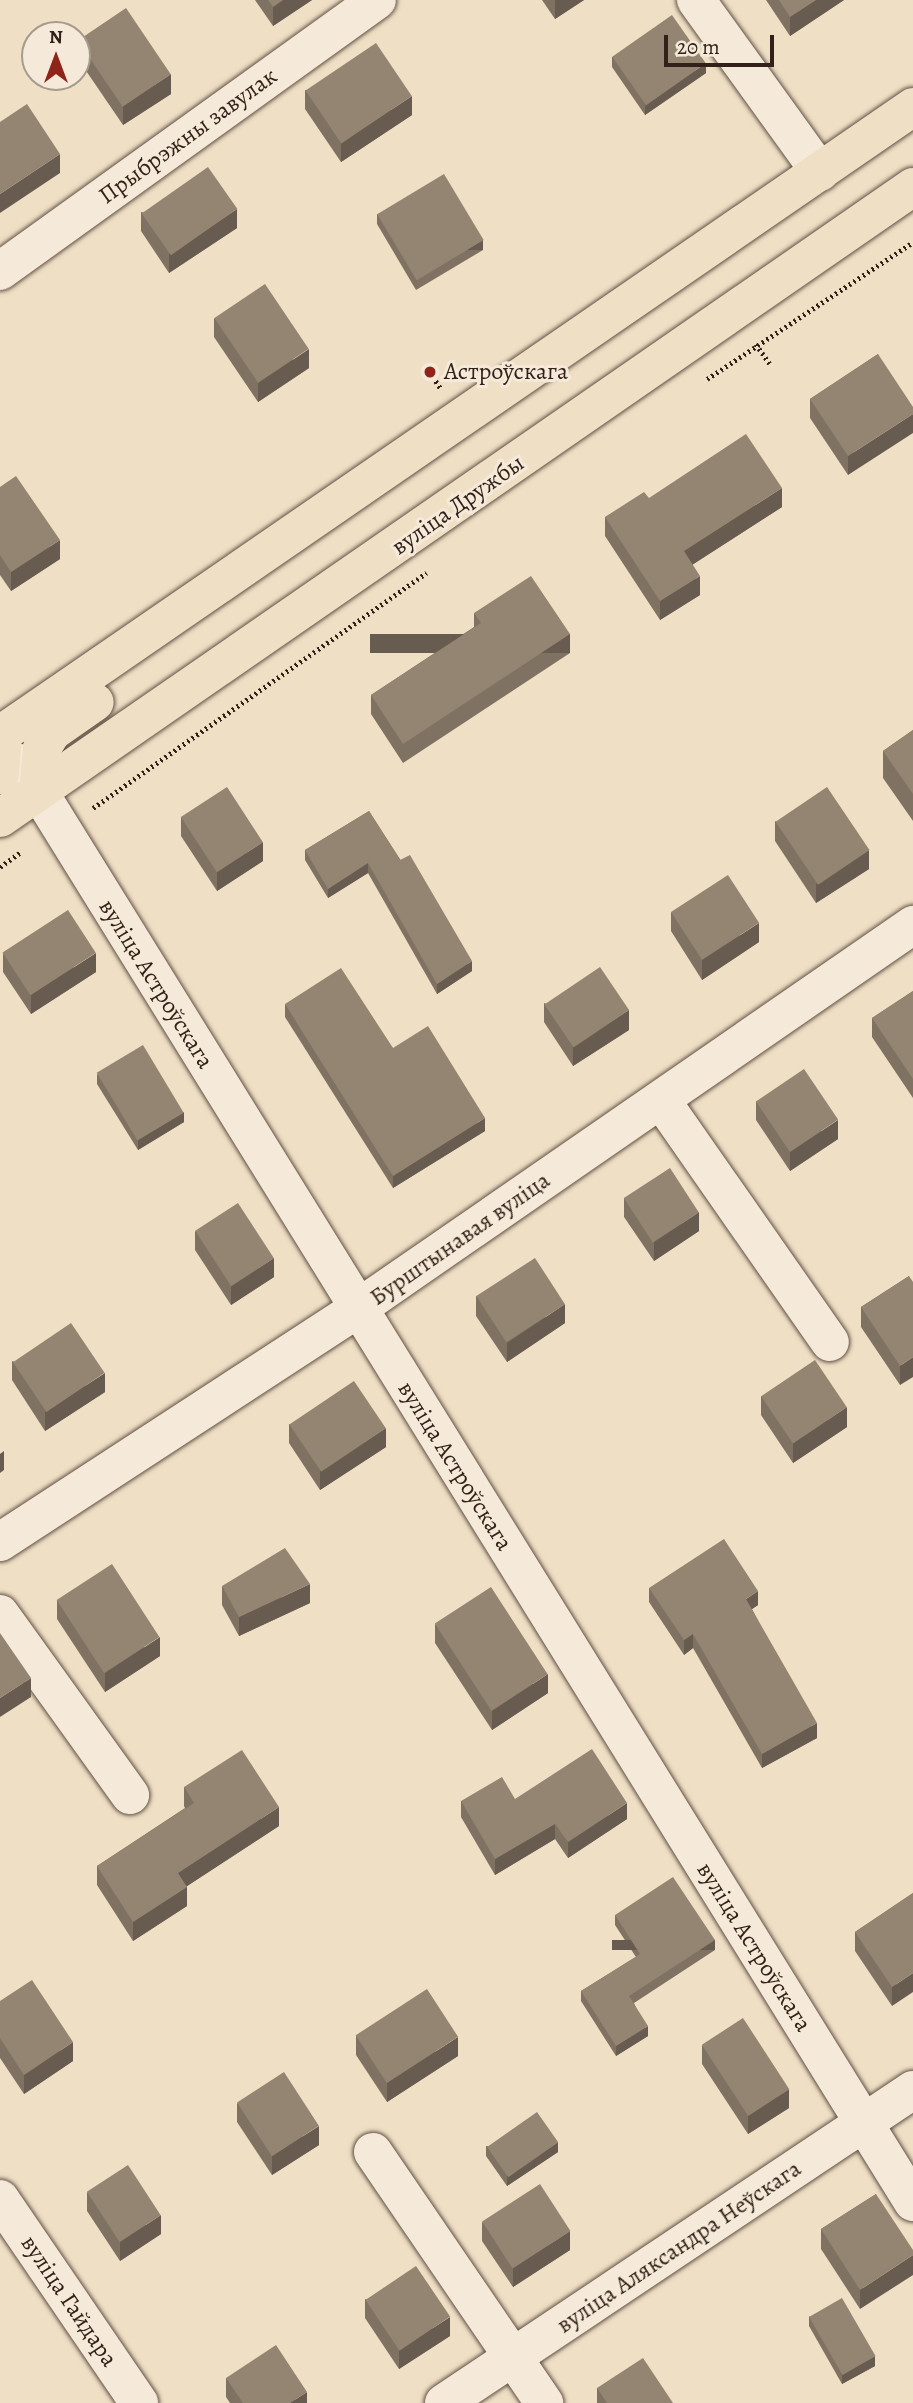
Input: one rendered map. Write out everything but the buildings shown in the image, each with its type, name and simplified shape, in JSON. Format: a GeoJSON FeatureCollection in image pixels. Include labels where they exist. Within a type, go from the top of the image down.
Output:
{"type":"FeatureCollection","features":[{"type":"Feature","properties":{"kind":"main road"},"geometry":{"type":"LineString","coordinates":[[0,775],[1,732],[345,501],[913,107]]}},
{"type":"Feature","properties":{"kind":"main road"},"geometry":{"type":"LineString","coordinates":[[848,231],[913,173]]}},
{"type":"Feature","properties":{"kind":"main road","name":"вуліца Дружбы"},"geometry":{"type":"LineString","coordinates":[[0,818],[913,187]]}},
{"type":"Feature","properties":{"kind":"main road"},"geometry":{"type":"LineString","coordinates":[[38,792],[42,748],[52,732],[187,637],[345,501]]}},
{"type":"Feature","properties":{"kind":"street","name":"Прыбрэжны завулак"},"geometry":{"type":"LineString","coordinates":[[0,271],[376,0]]}},
{"type":"Feature","properties":{"kind":"street"},"geometry":{"type":"LineString","coordinates":[[696,0],[820,172]]}},
{"type":"Feature","properties":{"kind":"street","name":"вуліца Астроўскага"},"geometry":{"type":"LineString","coordinates":[[1,732],[913,2202]]}},
{"type":"Feature","properties":{"kind":"street","name":"Бурштынавая вуліца"},"geometry":{"type":"LineString","coordinates":[[0,1542],[358,1310],[913,925]]}},
{"type":"Feature","properties":{"kind":"street"},"geometry":{"type":"LineString","coordinates":[[661,1100],[830,1342]]}},
{"type":"Feature","properties":{"kind":"street"},"geometry":{"type":"LineString","coordinates":[[0,1614],[130,1795]]}},
{"type":"Feature","properties":{"kind":"street","name":"вуліца Аляксандра Неўскага"},"geometry":{"type":"LineString","coordinates":[[444,2403],[913,2090]]}},
{"type":"Feature","properties":{"kind":"street"},"geometry":{"type":"LineString","coordinates":[[373,2152],[544,2403]]}},
{"type":"Feature","properties":{"kind":"street","name":"вуліца Гайдара"},"geometry":{"type":"LineString","coordinates":[[0,2199],[139,2403]]}},
{"type":"Feature","properties":{"kind":"path"},"geometry":{"type":"LineString","coordinates":[[699,385],[913,242]]}},
{"type":"Feature","properties":{"kind":"path"},"geometry":{"type":"LineString","coordinates":[[93,808],[438,565]]}},
{"type":"Feature","properties":{"kind":"path"},"geometry":{"type":"LineString","coordinates":[[0,867],[28,848]]}},
{"type":"Feature","properties":{"kind":"place","name":"Астроўскага"},"geometry":{"type":"Point","coordinates":[430,372]}}]}
